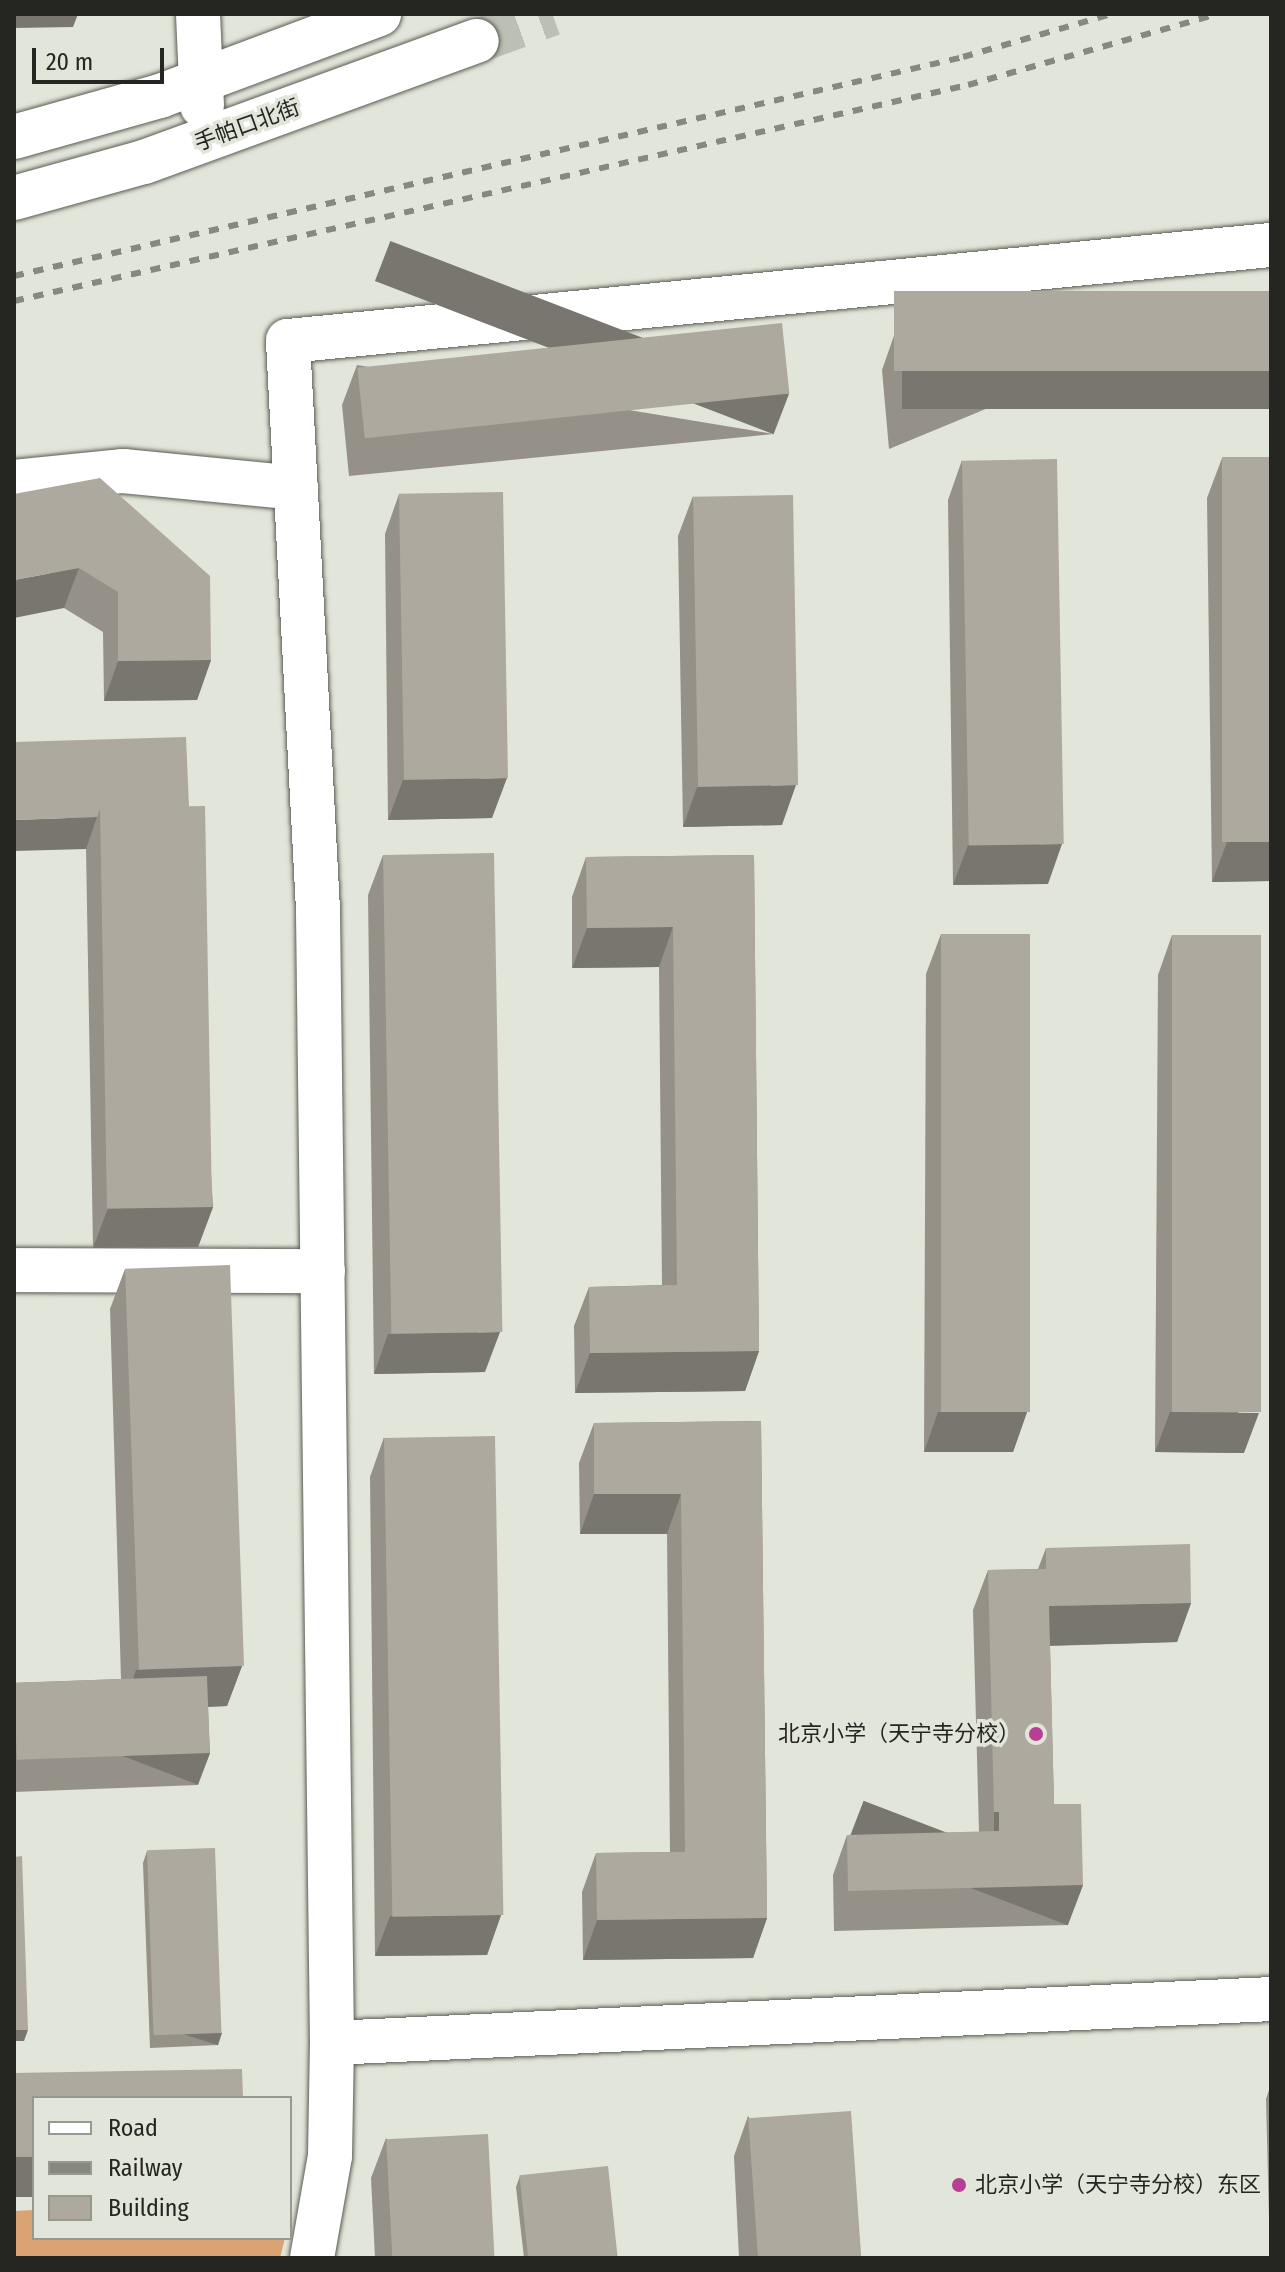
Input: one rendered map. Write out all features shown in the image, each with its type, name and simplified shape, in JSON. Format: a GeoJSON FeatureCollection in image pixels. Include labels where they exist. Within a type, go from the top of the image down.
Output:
{"type":"FeatureCollection","features":[{"type":"Feature","properties":{"kind":"street"},"geometry":{"type":"LineString","coordinates":[[198,14],[199,81],[206,141]]}},
{"type":"Feature","properties":{"kind":"street"},"geometry":{"type":"LineString","coordinates":[[14,137],[160,96],[379,14]]}},
{"type":"Feature","properties":{"kind":"street","name":"手帕口北街"},"geometry":{"type":"LineString","coordinates":[[14,198],[144,162],[206,141],[477,41]]}},
{"type":"Feature","properties":{"kind":"street"},"geometry":{"type":"LineString","coordinates":[[312,2258],[330,2156],[332,2043],[323,1271],[318,910],[288,341],[1271,245]]}},
{"type":"Feature","properties":{"kind":"street"},"geometry":{"type":"LineString","coordinates":[[14,482],[123,471],[296,488]]}},
{"type":"Feature","properties":{"kind":"street"},"geometry":{"type":"LineString","coordinates":[[14,1270],[323,1271]]}},
{"type":"Feature","properties":{"kind":"street"},"geometry":{"type":"LineString","coordinates":[[332,2043],[1271,1999]]}},
{"type":"Feature","properties":{"kind":"shaded area"},"geometry":{"type":"Polygon","coordinates":[[[32,2210],[32,2240],[284,2240],[280,2258],[14,2258],[14,2211],[32,2210]]]}},
{"type":"Feature","properties":{"kind":"building"},"geometry":{"type":"Polygon","coordinates":[[[894,291],[1271,291],[1271,371],[894,371],[894,291]]]}},
{"type":"Feature","properties":{"kind":"building"},"geometry":{"type":"Polygon","coordinates":[[[782,323],[789,394],[365,438],[357,368],[782,323]]]}},
{"type":"Feature","properties":{"kind":"building"},"geometry":{"type":"Polygon","coordinates":[[[1222,457],[1271,457],[1271,842],[1222,842],[1222,457]]]}},
{"type":"Feature","properties":{"kind":"building"},"geometry":{"type":"Polygon","coordinates":[[[1057,459],[1064,844],[969,846],[962,461],[1057,459]]]}},
{"type":"Feature","properties":{"kind":"building"},"geometry":{"type":"Polygon","coordinates":[[[100,478],[210,576],[211,660],[118,661],[118,592],[79,568],[14,580],[14,494],[100,478]]]}},
{"type":"Feature","properties":{"kind":"building"},"geometry":{"type":"Polygon","coordinates":[[[503,492],[508,778],[404,780],[399,494],[503,492]]]}},
{"type":"Feature","properties":{"kind":"building"},"geometry":{"type":"Polygon","coordinates":[[[793,495],[798,785],[698,787],[693,497],[793,495]]]}},
{"type":"Feature","properties":{"kind":"building"},"geometry":{"type":"Polygon","coordinates":[[[186,737],[189,807],[100,809],[97,817],[14,820],[14,742],[186,737]]]}},
{"type":"Feature","properties":{"kind":"building"},"geometry":{"type":"Polygon","coordinates":[[[205,806],[212,1207],[107,1209],[100,808],[205,806]]]}},
{"type":"Feature","properties":{"kind":"building"},"geometry":{"type":"Polygon","coordinates":[[[494,853],[502,1332],[391,1334],[383,855],[494,853]]]}},
{"type":"Feature","properties":{"kind":"building"},"geometry":{"type":"Polygon","coordinates":[[[754,855],[759,1351],[590,1353],[589,1287],[677,1285],[673,927],[587,928],[586,857],[754,855]]]}},
{"type":"Feature","properties":{"kind":"building"},"geometry":{"type":"Polygon","coordinates":[[[941,934],[1030,934],[1030,1412],[941,1412],[941,934]]]}},
{"type":"Feature","properties":{"kind":"building"},"geometry":{"type":"Polygon","coordinates":[[[1172,935],[1261,935],[1261,1412],[1172,1412],[1172,935]]]}},
{"type":"Feature","properties":{"kind":"building"},"geometry":{"type":"Polygon","coordinates":[[[230,1265],[244,1666],[139,1669],[125,1269],[230,1265]]]}},
{"type":"Feature","properties":{"kind":"building"},"geometry":{"type":"Polygon","coordinates":[[[761,1421],[767,1918],[597,1920],[596,1853],[685,1852],[681,1494],[594,1494],[594,1423],[761,1421]]]}},
{"type":"Feature","properties":{"kind":"building"},"geometry":{"type":"Polygon","coordinates":[[[495,1436],[503,1915],[392,1917],[384,1438],[495,1436]]]}},
{"type":"Feature","properties":{"kind":"building"},"geometry":{"type":"Polygon","coordinates":[[[1190,1544],[1191,1603],[1049,1606],[1054,1804],[1081,1804],[1083,1885],[848,1891],[847,1835],[999,1831],[999,1812],[994,1812],[988,1570],[1046,1569],[1046,1548],[1190,1544]]]}},
{"type":"Feature","properties":{"kind":"building"},"geometry":{"type":"Polygon","coordinates":[[[207,1676],[210,1753],[17,1760],[14,1683],[207,1676]]]}},
{"type":"Feature","properties":{"kind":"building"},"geometry":{"type":"Polygon","coordinates":[[[215,1848],[221,2033],[153,2035],[147,1850],[215,1848]]]}},
{"type":"Feature","properties":{"kind":"building"},"geometry":{"type":"Polygon","coordinates":[[[22,1856],[28,2030],[14,2030],[14,1857],[22,1856]]]}},
{"type":"Feature","properties":{"kind":"building"},"geometry":{"type":"Polygon","coordinates":[[[242,2069],[243,2096],[32,2096],[32,2157],[14,2157],[14,2073],[242,2069]]]}},
{"type":"Feature","properties":{"kind":"building"},"geometry":{"type":"Polygon","coordinates":[[[851,2111],[861,2258],[758,2258],[748,2118],[851,2111]]]}},
{"type":"Feature","properties":{"kind":"building"},"geometry":{"type":"Polygon","coordinates":[[[488,2134],[494,2258],[392,2258],[386,2139],[488,2134]]]}},
{"type":"Feature","properties":{"kind":"building"},"geometry":{"type":"Polygon","coordinates":[[[608,2166],[618,2257],[528,2258],[519,2175],[608,2166]]]}},
{"type":"Feature","properties":{"kind":"tunnel"},"geometry":{"type":"LineString","coordinates":[[477,41],[552,14]]}},
{"type":"Feature","properties":{"kind":"railway"},"geometry":{"type":"LineString","coordinates":[[14,276],[963,57],[1111,14]]}},
{"type":"Feature","properties":{"kind":"railway"},"geometry":{"type":"LineString","coordinates":[[14,301],[968,85],[1217,14]]}},
{"type":"Feature","properties":{"kind":"place","name":"北京小学（天宁寺分校）"},"geometry":{"type":"Point","coordinates":[1036,1734]}},
{"type":"Feature","properties":{"kind":"place","name":"北京小学（天宁寺分校）东区"},"geometry":{"type":"Point","coordinates":[959,2185]}}]}
